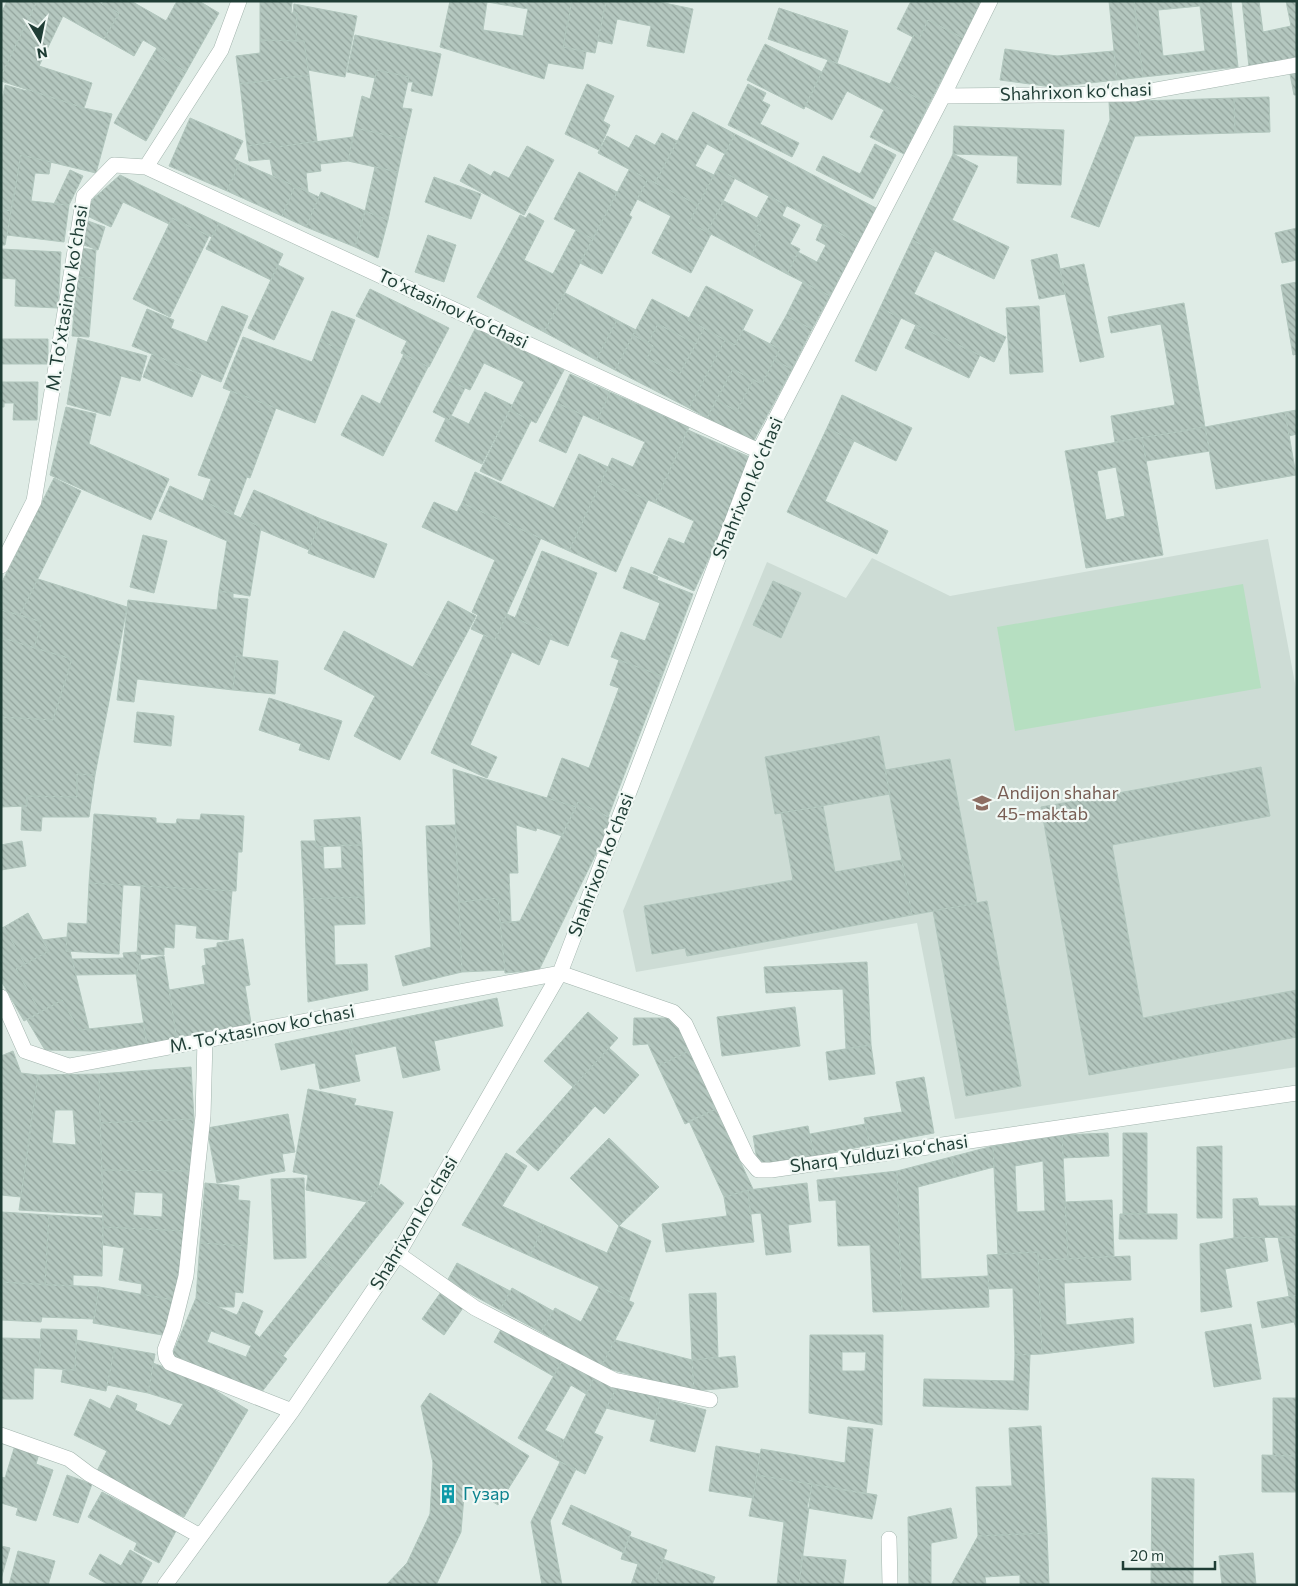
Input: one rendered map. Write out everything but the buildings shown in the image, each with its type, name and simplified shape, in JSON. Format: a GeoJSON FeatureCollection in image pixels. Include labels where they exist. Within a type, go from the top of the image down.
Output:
{"type":"FeatureCollection","features":[{"type":"Feature","properties":{"kind":"street"},"geometry":{"type":"LineString","coordinates":[[146,167],[221,50],[239,1]]}},
{"type":"Feature","properties":{"kind":"street","name":"Shahrixon koʻchasi"},"geometry":{"type":"LineString","coordinates":[[165,1585],[292,1411],[398,1254],[560,972],[759,451],[943,96],[990,1]]}},
{"type":"Feature","properties":{"kind":"street","name":"Shahrixon koʻchasi"},"geometry":{"type":"LineString","coordinates":[[943,96],[1134,94],[1297,65]]}},
{"type":"Feature","properties":{"kind":"street","name":"M. Toʻxtasinov koʻchasi"},"geometry":{"type":"LineString","coordinates":[[1,566],[34,501],[84,196],[114,165],[146,167]]}},
{"type":"Feature","properties":{"kind":"street","name":"Toʻxtasinov koʻchasi"},"geometry":{"type":"LineString","coordinates":[[146,167],[759,451]]}},
{"type":"Feature","properties":{"kind":"street","name":"M. Toʻxtasinov koʻchasi"},"geometry":{"type":"LineString","coordinates":[[1,997],[25,1051],[69,1066],[560,972]]}},
{"type":"Feature","properties":{"kind":"street","name":"Sharq Yulduzi koʻchasi"},"geometry":{"type":"LineString","coordinates":[[560,972],[673,1012],[685,1024],[747,1157],[758,1170],[780,1169],[1297,1093]]}},
{"type":"Feature","properties":{"kind":"street"},"geometry":{"type":"LineString","coordinates":[[205,1040],[204,1116],[186,1276],[173,1328],[165,1350],[166,1356],[170,1362],[292,1411]]}},
{"type":"Feature","properties":{"kind":"street"},"geometry":{"type":"LineString","coordinates":[[398,1254],[475,1308],[614,1380],[710,1400]]}},
{"type":"Feature","properties":{"kind":"street"},"geometry":{"type":"LineString","coordinates":[[1,1435],[69,1458],[89,1474],[200,1536]]}},
{"type":"Feature","properties":{"kind":"street"},"geometry":{"type":"LineString","coordinates":[[890,1539],[890,1585]]}},
{"type":"Feature","properties":{"kind":"shaded area","name":"Andijon shahar 45-maktab"},"geometry":{"type":"Polygon","coordinates":[[[1268,539],[1297,694],[1297,1067],[955,1119],[917,923],[636,972],[623,911],[767,562],[846,598],[872,558],[950,596],[1268,539]]]}},
{"type":"Feature","properties":{"kind":"green space"},"geometry":{"type":"Polygon","coordinates":[[[1243,584],[1261,688],[1015,731],[997,627],[1243,584]]]}},
{"type":"Feature","properties":{"kind":"place","name":"Andijon shahar 45-maktab"},"geometry":{"type":"Point","coordinates":[982,803]}},
{"type":"Feature","properties":{"kind":"place","name":"Гузар"},"geometry":{"type":"Point","coordinates":[448,1494]}}]}
